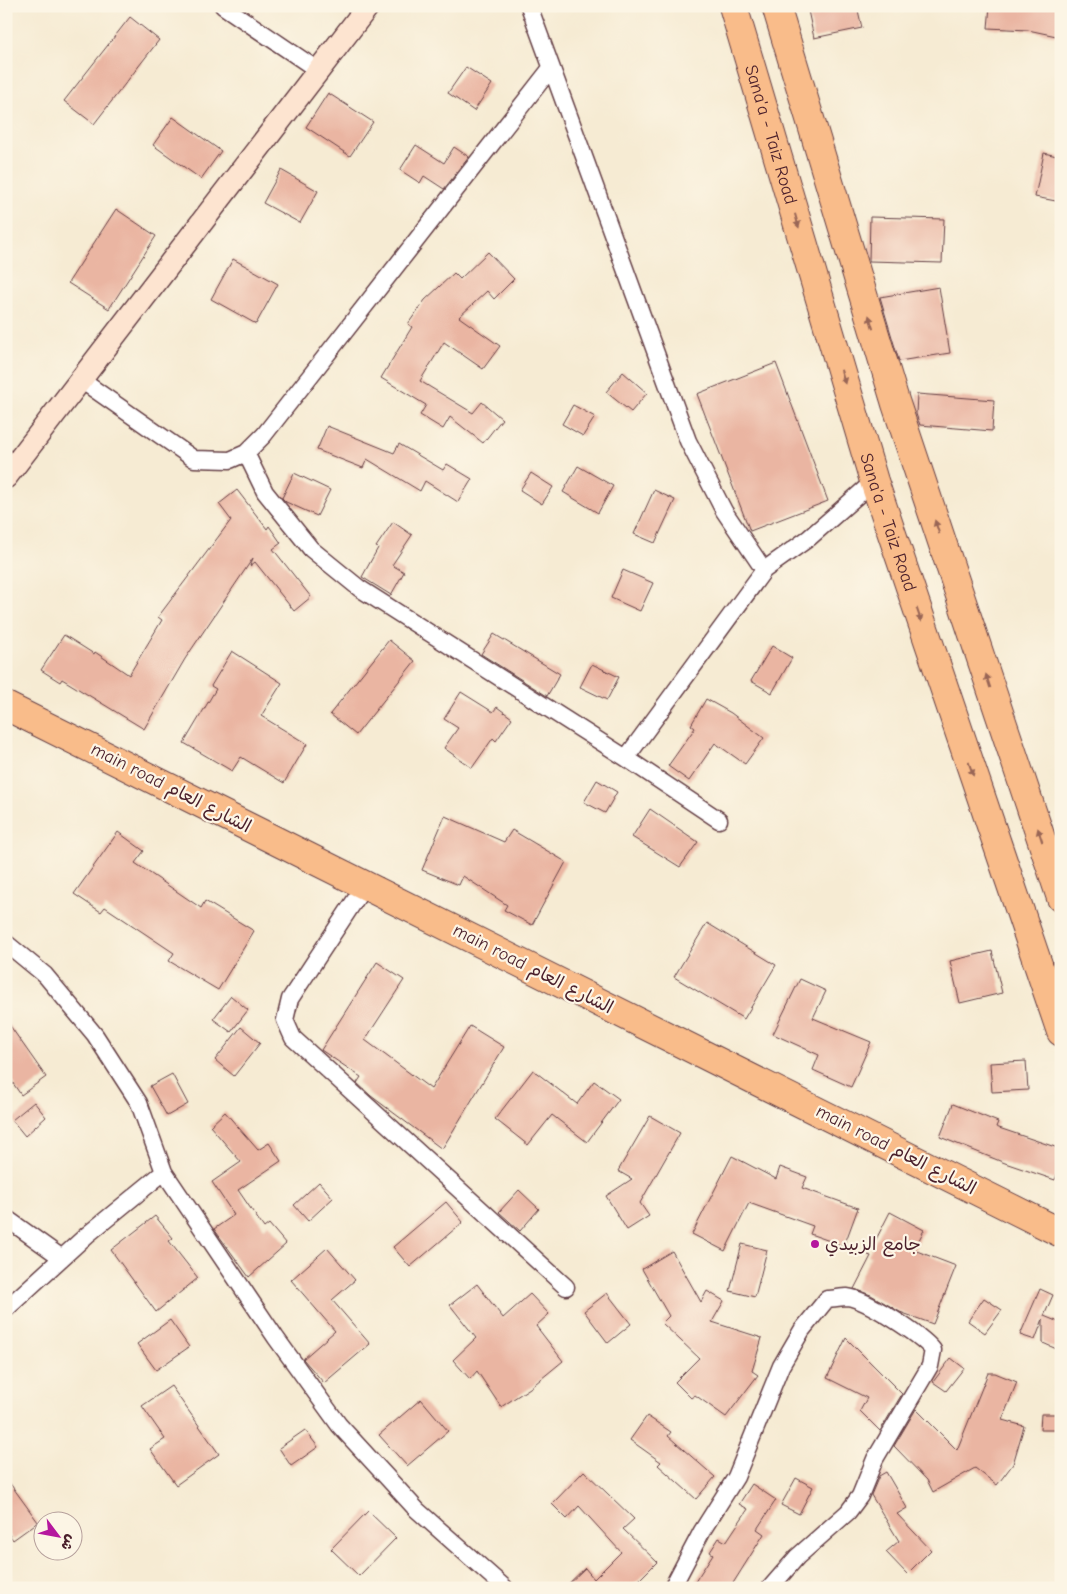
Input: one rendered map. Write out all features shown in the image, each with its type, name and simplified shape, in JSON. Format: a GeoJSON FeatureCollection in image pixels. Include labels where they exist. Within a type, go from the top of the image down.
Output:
{"type":"FeatureCollection","features":[{"type":"Feature","properties":{"kind":"highway","name":"Sana'a - Taiz Road"},"geometry":{"type":"LineString","coordinates":[[734,6],[874,481],[1061,1032]]}},
{"type":"Feature","properties":{"kind":"highway"},"geometry":{"type":"LineString","coordinates":[[776,6],[896,404],[1061,898]]}},
{"type":"Feature","properties":{"kind":"highway","name":"main road الشارع العام"},"geometry":{"type":"LineString","coordinates":[[6,706],[1061,1233]]}},
{"type":"Feature","properties":{"kind":"main road"},"geometry":{"type":"LineString","coordinates":[[6,477],[368,6]]}},
{"type":"Feature","properties":{"kind":"street"},"geometry":{"type":"LineString","coordinates":[[223,6],[319,71]]}},
{"type":"Feature","properties":{"kind":"street"},"geometry":{"type":"LineString","coordinates":[[529,6],[688,441],[724,511],[764,570]]}},
{"type":"Feature","properties":{"kind":"street"},"geometry":{"type":"LineString","coordinates":[[81,380],[194,459],[230,460],[246,453],[264,435],[551,68]]}},
{"type":"Feature","properties":{"kind":"street"},"geometry":{"type":"LineString","coordinates":[[246,453],[265,492],[311,550],[359,588],[626,758],[718,820]]}},
{"type":"Feature","properties":{"kind":"street"},"geometry":{"type":"LineString","coordinates":[[626,758],[764,570],[809,538],[874,481]]}},
{"type":"Feature","properties":{"kind":"street"},"geometry":{"type":"LineString","coordinates":[[365,885],[290,999],[284,1020],[293,1038],[566,1287]]}},
{"type":"Feature","properties":{"kind":"street"},"geometry":{"type":"LineString","coordinates":[[6,943],[45,974],[95,1035],[139,1103],[164,1172],[276,1338],[339,1425],[417,1510],[497,1585]]}},
{"type":"Feature","properties":{"kind":"street"},"geometry":{"type":"LineString","coordinates":[[6,1310],[62,1258],[164,1172]]}},
{"type":"Feature","properties":{"kind":"street"},"geometry":{"type":"LineString","coordinates":[[6,1218],[62,1258]]}},
{"type":"Feature","properties":{"kind":"street"},"geometry":{"type":"LineString","coordinates":[[672,1588],[702,1531],[736,1477],[781,1366],[802,1330],[827,1299],[848,1297],[879,1311],[926,1340],[933,1350],[930,1366],[875,1459],[860,1496],[848,1512],[797,1557],[770,1588]]}},
{"type":"Feature","properties":{"kind":"building"},"geometry":{"type":"Polygon","coordinates":[[[807,6],[857,6],[862,28],[814,38],[807,6]]]}},
{"type":"Feature","properties":{"kind":"building"},"geometry":{"type":"Polygon","coordinates":[[[990,6],[1061,6],[1061,37],[1028,30],[988,28],[990,6]]]}},
{"type":"Feature","properties":{"kind":"building"},"geometry":{"type":"Polygon","coordinates":[[[130,17],[159,40],[94,124],[64,101],[130,17]]]}},
{"type":"Feature","properties":{"kind":"building"},"geometry":{"type":"Polygon","coordinates":[[[466,67],[492,84],[474,111],[448,93],[466,67]]]}},
{"type":"Feature","properties":{"kind":"building"},"geometry":{"type":"Polygon","coordinates":[[[328,93],[373,122],[350,156],[306,127],[328,93]]]}},
{"type":"Feature","properties":{"kind":"building"},"geometry":{"type":"Polygon","coordinates":[[[173,117],[221,151],[201,179],[153,145],[173,117]]]}},
{"type":"Feature","properties":{"kind":"building"},"geometry":{"type":"Polygon","coordinates":[[[416,145],[444,163],[454,147],[469,157],[444,189],[424,176],[420,183],[400,170],[416,145]]]}},
{"type":"Feature","properties":{"kind":"building"},"geometry":{"type":"Polygon","coordinates":[[[1044,153],[1061,157],[1061,202],[1035,197],[1044,153]]]}},
{"type":"Feature","properties":{"kind":"building"},"geometry":{"type":"Polygon","coordinates":[[[281,170],[318,191],[300,223],[263,203],[281,170]]]}},
{"type":"Feature","properties":{"kind":"building"},"geometry":{"type":"Polygon","coordinates":[[[116,209],[156,236],[109,309],[68,283],[116,209]]]}},
{"type":"Feature","properties":{"kind":"building"},"geometry":{"type":"Polygon","coordinates":[[[870,217],[944,219],[942,263],[869,261],[870,217]]]}},
{"type":"Feature","properties":{"kind":"building"},"geometry":{"type":"Polygon","coordinates":[[[488,252],[514,279],[494,299],[487,291],[459,317],[500,346],[483,369],[444,342],[420,381],[473,413],[482,402],[502,419],[483,443],[450,417],[443,429],[420,415],[426,405],[381,378],[412,327],[408,324],[425,300],[454,273],[460,279],[488,252]]]}},
{"type":"Feature","properties":{"kind":"building"},"geometry":{"type":"Polygon","coordinates":[[[233,259],[278,284],[256,324],[211,299],[233,259]]]}},
{"type":"Feature","properties":{"kind":"building"},"geometry":{"type":"Polygon","coordinates":[[[939,287],[950,353],[899,361],[880,297],[939,287]]]}},
{"type":"Feature","properties":{"kind":"building"},"geometry":{"type":"Polygon","coordinates":[[[776,363],[828,501],[750,531],[697,394],[776,363]]]}},
{"type":"Feature","properties":{"kind":"building"},"geometry":{"type":"Polygon","coordinates":[[[623,372],[647,393],[631,412],[606,392],[623,372]]]}},
{"type":"Feature","properties":{"kind":"building"},"geometry":{"type":"Polygon","coordinates":[[[917,394],[994,400],[992,431],[920,425],[916,414],[917,394]]]}},
{"type":"Feature","properties":{"kind":"building"},"geometry":{"type":"Polygon","coordinates":[[[573,405],[595,417],[583,436],[562,424],[573,405]]]}},
{"type":"Feature","properties":{"kind":"building"},"geometry":{"type":"Polygon","coordinates":[[[327,426],[394,453],[399,444],[443,470],[447,464],[472,479],[458,502],[425,481],[420,491],[367,459],[363,468],[317,450],[327,426]]]}},
{"type":"Feature","properties":{"kind":"building"},"geometry":{"type":"Polygon","coordinates":[[[578,466],[613,486],[598,513],[563,492],[578,466]]]}},
{"type":"Feature","properties":{"kind":"building"},"geometry":{"type":"Polygon","coordinates":[[[294,473],[330,490],[317,516],[286,502],[282,498],[294,473]]]}},
{"type":"Feature","properties":{"kind":"building"},"geometry":{"type":"Polygon","coordinates":[[[531,473],[553,487],[542,504],[520,490],[531,473]]]}},
{"type":"Feature","properties":{"kind":"building"},"geometry":{"type":"Polygon","coordinates":[[[237,490],[267,529],[269,526],[281,543],[273,549],[311,597],[294,611],[255,562],[250,566],[253,558],[185,659],[144,729],[62,679],[60,682],[41,670],[64,635],[94,654],[95,652],[129,675],[162,620],[158,617],[231,520],[219,504],[237,490]]]}},
{"type":"Feature","properties":{"kind":"building"},"geometry":{"type":"Polygon","coordinates":[[[654,490],[675,500],[655,543],[634,534],[654,490]]]}},
{"type":"Feature","properties":{"kind":"building"},"geometry":{"type":"Polygon","coordinates":[[[393,522],[412,535],[392,565],[404,572],[391,595],[362,577],[378,548],[376,547],[393,522]]]}},
{"type":"Feature","properties":{"kind":"building"},"geometry":{"type":"Polygon","coordinates":[[[623,570],[653,583],[640,611],[611,598],[623,570]]]}},
{"type":"Feature","properties":{"kind":"building"},"geometry":{"type":"Polygon","coordinates":[[[494,634],[560,674],[547,696],[481,654],[494,634]]]}},
{"type":"Feature","properties":{"kind":"building"},"geometry":{"type":"Polygon","coordinates":[[[389,640],[415,661],[356,735],[330,714],[389,640]]]}},
{"type":"Feature","properties":{"kind":"building"},"geometry":{"type":"Polygon","coordinates":[[[772,646],[792,658],[772,693],[751,681],[772,646]]]}},
{"type":"Feature","properties":{"kind":"building"},"geometry":{"type":"Polygon","coordinates":[[[232,651],[282,683],[261,716],[307,744],[284,783],[241,757],[232,771],[184,743],[216,689],[211,686],[232,651]]]}},
{"type":"Feature","properties":{"kind":"building"},"geometry":{"type":"Polygon","coordinates":[[[592,664],[619,677],[607,700],[580,687],[592,664]]]}},
{"type":"Feature","properties":{"kind":"building"},"geometry":{"type":"Polygon","coordinates":[[[461,692],[493,712],[497,707],[512,718],[496,741],[493,738],[472,768],[444,748],[458,728],[444,719],[461,692]]]}},
{"type":"Feature","properties":{"kind":"building"},"geometry":{"type":"Polygon","coordinates":[[[706,699],[731,713],[764,738],[745,764],[715,743],[689,781],[668,766],[695,728],[691,725],[706,699]]]}},
{"type":"Feature","properties":{"kind":"building"},"geometry":{"type":"Polygon","coordinates":[[[597,780],[617,792],[605,813],[584,802],[597,780]]]}},
{"type":"Feature","properties":{"kind":"building"},"geometry":{"type":"Polygon","coordinates":[[[650,809],[698,842],[680,867],[632,837],[650,809]]]}},
{"type":"Feature","properties":{"kind":"building"},"geometry":{"type":"Polygon","coordinates":[[[445,816],[504,842],[512,830],[566,862],[532,925],[504,910],[507,905],[463,876],[459,885],[422,870],[445,816]]]}},
{"type":"Feature","properties":{"kind":"building"},"geometry":{"type":"Polygon","coordinates":[[[118,832],[144,851],[135,863],[201,908],[205,901],[254,931],[218,990],[169,961],[174,953],[105,907],[101,912],[74,894],[118,832]]]}},
{"type":"Feature","properties":{"kind":"building"},"geometry":{"type":"Polygon","coordinates":[[[707,923],[776,965],[744,1019],[674,977],[707,923]]]}},
{"type":"Feature","properties":{"kind":"building"},"geometry":{"type":"Polygon","coordinates":[[[992,951],[1002,993],[960,1003],[950,961],[992,951]]]}},
{"type":"Feature","properties":{"kind":"building"},"geometry":{"type":"Polygon","coordinates":[[[377,962],[404,980],[365,1040],[431,1089],[470,1026],[504,1047],[442,1149],[371,1096],[357,1083],[361,1077],[321,1050],[377,962]]]}},
{"type":"Feature","properties":{"kind":"building"},"geometry":{"type":"Polygon","coordinates":[[[800,979],[826,991],[813,1018],[871,1042],[851,1087],[813,1070],[819,1055],[773,1034],[800,979]]]}},
{"type":"Feature","properties":{"kind":"building"},"geometry":{"type":"Polygon","coordinates":[[[231,996],[248,1010],[231,1032],[213,1019],[231,996]]]}},
{"type":"Feature","properties":{"kind":"building"},"geometry":{"type":"Polygon","coordinates":[[[6,1020],[46,1077],[21,1095],[6,1073],[6,1020]]]}},
{"type":"Feature","properties":{"kind":"building"},"geometry":{"type":"Polygon","coordinates":[[[241,1027],[260,1043],[234,1076],[215,1060],[241,1027]]]}},
{"type":"Feature","properties":{"kind":"building"},"geometry":{"type":"Polygon","coordinates":[[[1026,1061],[1028,1090],[992,1092],[990,1063],[1026,1061]]]}},
{"type":"Feature","properties":{"kind":"building"},"geometry":{"type":"Polygon","coordinates":[[[533,1070],[577,1104],[594,1081],[619,1099],[587,1142],[552,1115],[528,1145],[495,1119],[533,1070]]]}},
{"type":"Feature","properties":{"kind":"building"},"geometry":{"type":"Polygon","coordinates":[[[172,1074],[188,1104],[167,1116],[150,1086],[172,1074]]]}},
{"type":"Feature","properties":{"kind":"building"},"geometry":{"type":"Polygon","coordinates":[[[34,1102],[46,1117],[25,1136],[12,1120],[34,1102]]]}},
{"type":"Feature","properties":{"kind":"building"},"geometry":{"type":"Polygon","coordinates":[[[953,1104],[998,1122],[996,1127],[1061,1149],[1061,1164],[1055,1180],[1005,1163],[940,1137],[953,1104]]]}},
{"type":"Feature","properties":{"kind":"building"},"geometry":{"type":"Polygon","coordinates":[[[225,1112],[258,1150],[269,1143],[281,1161],[238,1190],[264,1228],[269,1224],[286,1244],[249,1277],[214,1229],[234,1215],[212,1182],[241,1162],[210,1126],[225,1112]]]}},
{"type":"Feature","properties":{"kind":"building"},"geometry":{"type":"Polygon","coordinates":[[[650,1116],[680,1133],[640,1203],[649,1216],[627,1230],[606,1196],[632,1179],[618,1171],[650,1116]]]}},
{"type":"Feature","properties":{"kind":"building"},"geometry":{"type":"Polygon","coordinates":[[[732,1156],[776,1179],[780,1167],[807,1177],[802,1188],[858,1208],[844,1246],[810,1234],[813,1226],[749,1203],[725,1251],[692,1234],[732,1156]]]}},
{"type":"Feature","properties":{"kind":"building"},"geometry":{"type":"Polygon","coordinates":[[[319,1182],[333,1198],[308,1221],[294,1205],[319,1182]]]}},
{"type":"Feature","properties":{"kind":"building"},"geometry":{"type":"Polygon","coordinates":[[[519,1190],[539,1209],[520,1231],[499,1212],[519,1190]]]}},
{"type":"Feature","properties":{"kind":"building"},"geometry":{"type":"Polygon","coordinates":[[[446,1202],[463,1222],[410,1267],[393,1247],[446,1202]]]}},
{"type":"Feature","properties":{"kind":"building"},"geometry":{"type":"Polygon","coordinates":[[[890,1212],[924,1230],[914,1250],[956,1266],[933,1324],[900,1312],[871,1295],[854,1289],[871,1256],[868,1255],[890,1212]]]}},
{"type":"Feature","properties":{"kind":"building"},"geometry":{"type":"Polygon","coordinates":[[[155,1216],[173,1238],[169,1241],[198,1278],[156,1312],[111,1250],[155,1216]]]}},
{"type":"Feature","properties":{"kind":"building"},"geometry":{"type":"Polygon","coordinates":[[[742,1244],[767,1250],[755,1297],[730,1291],[742,1244]]]}},
{"type":"Feature","properties":{"kind":"building"},"geometry":{"type":"Polygon","coordinates":[[[327,1248],[355,1280],[332,1300],[370,1344],[324,1383],[303,1359],[335,1331],[291,1280],[327,1248]]]}},
{"type":"Feature","properties":{"kind":"building"},"geometry":{"type":"Polygon","coordinates":[[[672,1251],[701,1302],[707,1291],[724,1301],[712,1322],[762,1338],[752,1371],[758,1375],[726,1417],[695,1395],[691,1398],[675,1382],[699,1358],[662,1323],[669,1316],[642,1269],[672,1251]]]}},
{"type":"Feature","properties":{"kind":"building"},"geometry":{"type":"Polygon","coordinates":[[[477,1284],[503,1318],[530,1294],[549,1314],[536,1326],[563,1361],[530,1388],[501,1407],[477,1371],[470,1379],[453,1360],[476,1338],[450,1305],[477,1284]]]}},
{"type":"Feature","properties":{"kind":"building"},"geometry":{"type":"Polygon","coordinates":[[[1040,1289],[1053,1295],[1044,1316],[1061,1323],[1061,1351],[1043,1343],[1043,1319],[1035,1340],[1020,1335],[1040,1289]]]}},
{"type":"Feature","properties":{"kind":"building"},"geometry":{"type":"Polygon","coordinates":[[[607,1293],[631,1324],[608,1343],[584,1311],[607,1293]]]}},
{"type":"Feature","properties":{"kind":"building"},"geometry":{"type":"Polygon","coordinates":[[[984,1298],[1002,1310],[985,1333],[968,1321],[984,1298]]]}},
{"type":"Feature","properties":{"kind":"building"},"geometry":{"type":"Polygon","coordinates":[[[170,1320],[189,1347],[156,1370],[137,1344],[170,1320]]]}},
{"type":"Feature","properties":{"kind":"building"},"geometry":{"type":"Polygon","coordinates":[[[846,1338],[902,1394],[880,1431],[860,1411],[867,1398],[827,1378],[846,1338]]]}},
{"type":"Feature","properties":{"kind":"building"},"geometry":{"type":"Polygon","coordinates":[[[951,1358],[964,1368],[946,1391],[933,1382],[951,1358]]]}},
{"type":"Feature","properties":{"kind":"building"},"geometry":{"type":"Polygon","coordinates":[[[988,1373],[995,1373],[1017,1382],[1002,1420],[1024,1426],[1013,1464],[997,1485],[975,1468],[933,1492],[927,1480],[894,1446],[916,1409],[957,1450],[988,1373]]]}},
{"type":"Feature","properties":{"kind":"building"},"geometry":{"type":"Polygon","coordinates":[[[171,1386],[219,1454],[176,1485],[150,1449],[165,1439],[142,1406],[171,1386]]]}},
{"type":"Feature","properties":{"kind":"building"},"geometry":{"type":"Polygon","coordinates":[[[421,1399],[448,1431],[407,1466],[379,1435],[421,1399]]]}},
{"type":"Feature","properties":{"kind":"building"},"geometry":{"type":"Polygon","coordinates":[[[1041,1414],[1061,1414],[1061,1430],[1040,1430],[1041,1414]]]}},
{"type":"Feature","properties":{"kind":"building"},"geometry":{"type":"Polygon","coordinates":[[[647,1416],[671,1432],[668,1436],[715,1477],[696,1499],[658,1465],[661,1462],[630,1440],[647,1416]]]}},
{"type":"Feature","properties":{"kind":"building"},"geometry":{"type":"Polygon","coordinates":[[[305,1430],[318,1447],[291,1466],[279,1448],[305,1430]]]}},
{"type":"Feature","properties":{"kind":"building"},"geometry":{"type":"Polygon","coordinates":[[[584,1471],[634,1519],[623,1529],[657,1562],[631,1588],[564,1588],[585,1568],[594,1579],[621,1552],[579,1506],[567,1519],[552,1504],[584,1471]]]}},
{"type":"Feature","properties":{"kind":"building"},"geometry":{"type":"Polygon","coordinates":[[[886,1472],[907,1508],[897,1514],[931,1550],[907,1574],[886,1552],[899,1541],[871,1495],[879,1476],[886,1472]]]}},
{"type":"Feature","properties":{"kind":"building"},"geometry":{"type":"Polygon","coordinates":[[[6,1478],[32,1514],[32,1526],[13,1540],[6,1530],[6,1478]]]}},
{"type":"Feature","properties":{"kind":"building"},"geometry":{"type":"Polygon","coordinates":[[[796,1478],[813,1487],[799,1514],[781,1505],[796,1478]]]}},
{"type":"Feature","properties":{"kind":"building"},"geometry":{"type":"Polygon","coordinates":[[[752,1484],[776,1500],[757,1529],[764,1534],[730,1588],[691,1588],[713,1554],[710,1552],[719,1538],[726,1542],[748,1509],[739,1504],[752,1484]]]}},
{"type":"Feature","properties":{"kind":"building"},"geometry":{"type":"Polygon","coordinates":[[[368,1511],[396,1538],[359,1576],[331,1549],[368,1511]]]}},
{"type":"Feature","properties":{"kind":"place","name":"جامع الزبيدي"},"geometry":{"type":"Point","coordinates":[815,1244]}}]}
